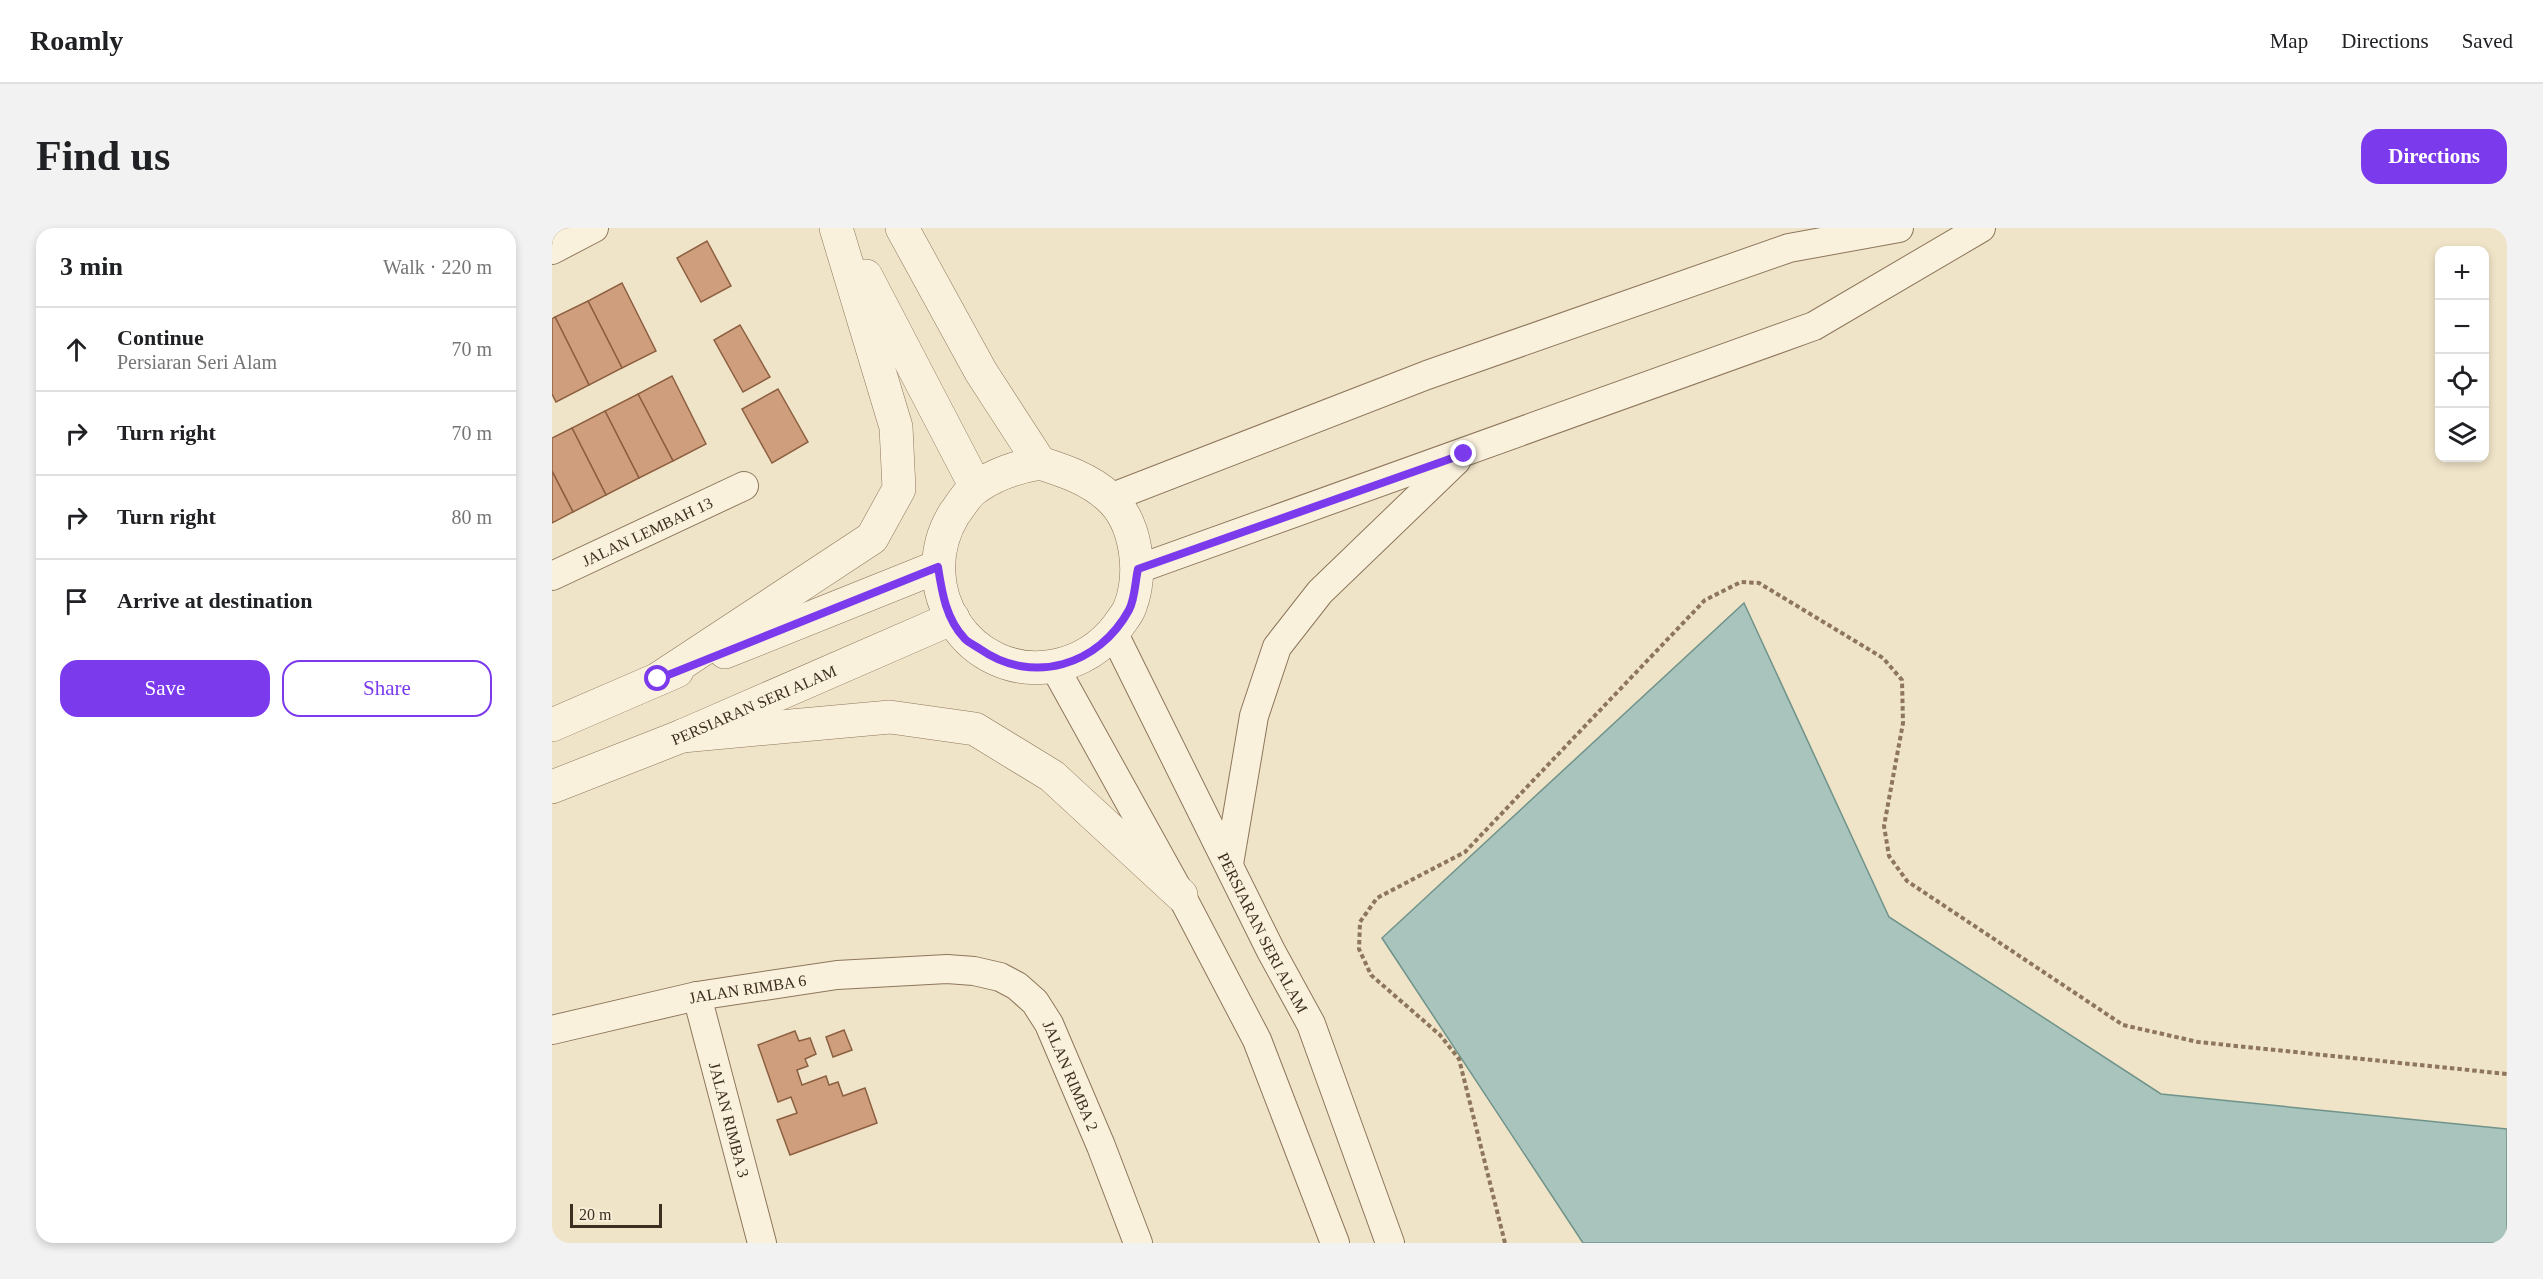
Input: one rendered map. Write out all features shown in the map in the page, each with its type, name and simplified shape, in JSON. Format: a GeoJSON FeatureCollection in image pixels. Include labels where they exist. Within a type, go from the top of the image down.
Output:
{"type":"FeatureCollection","features":[{"type":"Feature","properties":{"kind":"street"},"geometry":{"type":"LineString","coordinates":[[552,250],[594,228]]}},
{"type":"Feature","properties":{"kind":"street"},"geometry":{"type":"LineString","coordinates":[[658,679],[872,538],[899,489],[896,427],[836,228]]}},
{"type":"Feature","properties":{"kind":"street"},"geometry":{"type":"LineString","coordinates":[[841,228],[976,487]]}},
{"type":"Feature","properties":{"kind":"street"},"geometry":{"type":"LineString","coordinates":[[902,228],[981,372],[1040,463]]}},
{"type":"Feature","properties":{"kind":"street"},"geometry":{"type":"LineString","coordinates":[[1110,498],[1427,375],[1789,248],[1899,228]]}},
{"type":"Feature","properties":{"kind":"street"},"geometry":{"type":"LineString","coordinates":[[1138,569],[1464,454],[1814,326],[1981,228]]}},
{"type":"Feature","properties":{"kind":"street"},"geometry":{"type":"LineString","coordinates":[[1229,864],[1254,716],[1277,647],[1320,592],[1464,454]]}},
{"type":"Feature","properties":{"kind":"street"},"geometry":{"type":"LineString","coordinates":[[1040,463],[1078,476],[1110,498],[1131,531],[1138,569],[1130,608],[1113,632],[1093,650],[1074,662],[1036,669],[997,661],[965,639],[944,606],[938,567],[946,528],[963,501],[976,487],[1010,469],[1040,463]]}},
{"type":"Feature","properties":{"kind":"street","name":"JALAN LEMBAH 13"},"geometry":{"type":"LineString","coordinates":[[552,576],[744,486]]}},
{"type":"Feature","properties":{"kind":"street"},"geometry":{"type":"LineString","coordinates":[[552,725],[658,679],[938,567]]}},
{"type":"Feature","properties":{"kind":"street","name":"PERSIARAN SERI ALAM"},"geometry":{"type":"LineString","coordinates":[[552,787],[682,736],[953,618]]}},
{"type":"Feature","properties":{"kind":"street","name":"PERSIARAN SERI ALAM"},"geometry":{"type":"LineString","coordinates":[[1113,632],[1271,951],[1311,1024],[1390,1243]]}},
{"type":"Feature","properties":{"kind":"street"},"geometry":{"type":"LineString","coordinates":[[1054,666],[1181,895],[1257,1040],[1335,1243]]}},
{"type":"Feature","properties":{"kind":"street"},"geometry":{"type":"LineString","coordinates":[[682,736],[890,717],[975,729],[1052,776],[1181,895]]}},
{"type":"Feature","properties":{"kind":"street","name":"JALAN RIMBA 6"},"geometry":{"type":"LineString","coordinates":[[552,1030],[697,996],[837,975],[947,969]]}},
{"type":"Feature","properties":{"kind":"street","name":"JALAN RIMBA 2"},"geometry":{"type":"LineString","coordinates":[[947,969],[974,971],[1000,977],[1017,986],[1035,1002],[1059,1045],[1138,1243]]}},
{"type":"Feature","properties":{"kind":"street","name":"JALAN RIMBA 3"},"geometry":{"type":"LineString","coordinates":[[697,996],[762,1243]]}},
{"type":"Feature","properties":{"kind":"path"},"geometry":{"type":"LineString","coordinates":[[1505,1243],[1459,1059],[1440,1035],[1371,975],[1359,949],[1360,922],[1377,898],[1465,852],[1705,600],[1741,582],[1759,583],[1883,658],[1902,680],[1903,723],[1884,826],[1889,856],[1907,882],[2123,1025],[2198,1042],[2507,1074]]}},
{"type":"Feature","properties":{"kind":"water"},"geometry":{"type":"Polygon","coordinates":[[[1744,603],[1889,917],[2161,1094],[2507,1129],[2507,1243],[1583,1243],[1382,938],[1744,603]]]}},
{"type":"Feature","properties":{"kind":"building"},"geometry":{"type":"Polygon","coordinates":[[[707,241],[731,286],[701,302],[677,258],[707,241]]]}},
{"type":"Feature","properties":{"kind":"building"},"geometry":{"type":"Polygon","coordinates":[[[622,283],[656,351],[622,368],[588,301],[622,283]]]}},
{"type":"Feature","properties":{"kind":"building"},"geometry":{"type":"Polygon","coordinates":[[[588,301],[622,368],[589,385],[555,317],[588,301]]]}},
{"type":"Feature","properties":{"kind":"building"},"geometry":{"type":"Polygon","coordinates":[[[555,317],[589,385],[556,402],[552,394],[552,319],[555,317]]]}},
{"type":"Feature","properties":{"kind":"building"},"geometry":{"type":"Polygon","coordinates":[[[740,325],[770,377],[743,392],[714,340],[740,325]]]}},
{"type":"Feature","properties":{"kind":"building"},"geometry":{"type":"Polygon","coordinates":[[[672,376],[706,444],[673,461],[638,394],[672,376]]]}},
{"type":"Feature","properties":{"kind":"building"},"geometry":{"type":"Polygon","coordinates":[[[778,389],[808,442],[772,463],[742,409],[778,389]]]}},
{"type":"Feature","properties":{"kind":"building"},"geometry":{"type":"Polygon","coordinates":[[[638,394],[673,461],[639,478],[605,411],[638,394]]]}},
{"type":"Feature","properties":{"kind":"building"},"geometry":{"type":"Polygon","coordinates":[[[605,411],[639,478],[606,495],[572,428],[605,411]]]}},
{"type":"Feature","properties":{"kind":"building"},"geometry":{"type":"Polygon","coordinates":[[[572,428],[606,495],[573,512],[552,471],[552,438],[572,428]]]}},
{"type":"Feature","properties":{"kind":"building"},"geometry":{"type":"Polygon","coordinates":[[[552,471],[573,512],[552,523],[552,471]]]}},
{"type":"Feature","properties":{"kind":"building"},"geometry":{"type":"Polygon","coordinates":[[[844,1030],[852,1050],[833,1057],[826,1037],[844,1030]]]}},
{"type":"Feature","properties":{"kind":"building"},"geometry":{"type":"Polygon","coordinates":[[[795,1031],[799,1041],[810,1038],[816,1054],[805,1059],[808,1066],[797,1070],[802,1085],[826,1076],[829,1085],[838,1082],[843,1096],[865,1088],[877,1123],[790,1155],[777,1120],[797,1113],[791,1097],[778,1102],[758,1045],[795,1031]]]}},
{"type":"Feature","properties":{"kind":"route"},"geometry":{"type":"LineString","coordinates":[[658,679],[938,567],[944,606],[965,639],[997,661],[1036,669],[1074,662],[1093,650],[1113,632],[1130,608],[1138,569],[1464,454]]}}]}
